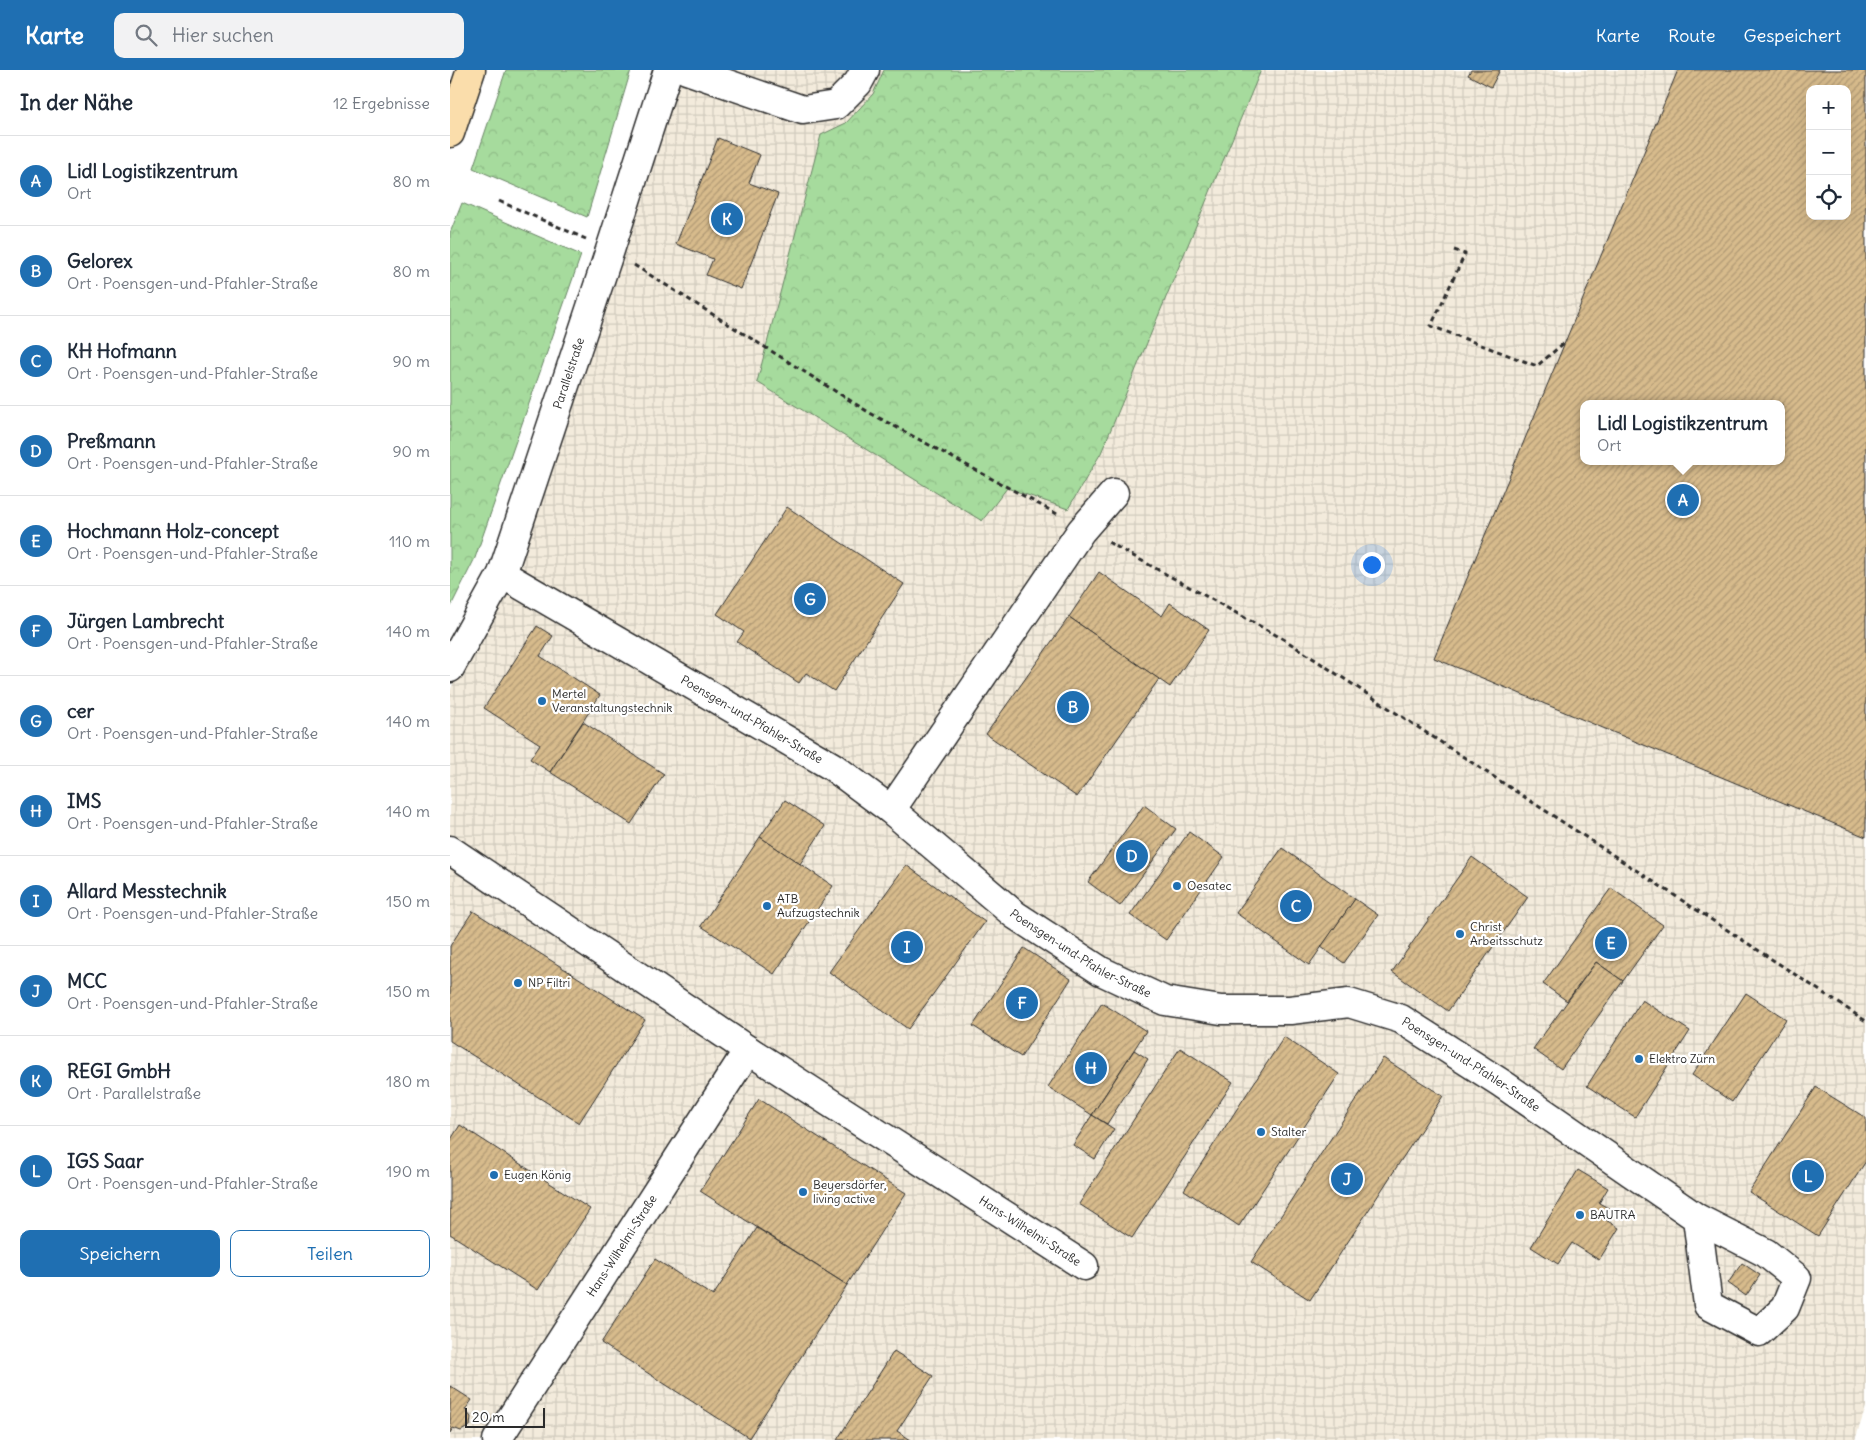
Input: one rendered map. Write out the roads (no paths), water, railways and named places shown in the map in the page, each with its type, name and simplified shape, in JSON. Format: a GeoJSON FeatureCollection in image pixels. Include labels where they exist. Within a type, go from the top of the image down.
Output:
{"type":"FeatureCollection","features":[{"type":"Feature","properties":{"kind":"highway"},"geometry":{"type":"LineString","coordinates":[[450,132],[471,70]]}},
{"type":"Feature","properties":{"kind":"street","name":"Parallelstraße"},"geometry":{"type":"LineString","coordinates":[[450,668],[502,574],[668,70]]}},
{"type":"Feature","properties":{"kind":"street"},"geometry":{"type":"LineString","coordinates":[[686,70],[803,110],[836,105],[858,82],[865,70]]}},
{"type":"Feature","properties":{"kind":"street"},"geometry":{"type":"LineString","coordinates":[[891,810],[1083,529],[1114,493]]}},
{"type":"Feature","properties":{"kind":"street","name":"Poensgen-und-Pfahler-Straße"},"geometry":{"type":"LineString","coordinates":[[502,574],[833,767],[891,810],[1015,915],[1101,971],[1165,1001],[1221,1010],[1290,1010],[1348,1003],[1400,1019],[1501,1083],[1698,1218]]}},
{"type":"Feature","properties":{"kind":"street","name":"Hans-Wilhelmi-Straße"},"geometry":{"type":"LineString","coordinates":[[450,850],[748,1050],[1084,1266]]}},
{"type":"Feature","properties":{"kind":"street","name":"Hans-Wilhelmi-Straße"},"geometry":{"type":"LineString","coordinates":[[497,1440],[748,1050]]}},
{"type":"Feature","properties":{"kind":"place","name":"REGI GmbH"},"geometry":{"type":"Point","coordinates":[727,219]}},
{"type":"Feature","properties":{"kind":"place","name":"Lidl Logistikzentrum"},"geometry":{"type":"Point","coordinates":[1683,500]}},
{"type":"Feature","properties":{"kind":"place","name":"cer"},"geometry":{"type":"Point","coordinates":[810,599]}},
{"type":"Feature","properties":{"kind":"place","name":"Mertel Veranstaltungstechnik"},"geometry":{"type":"Point","coordinates":[542,701]}},
{"type":"Feature","properties":{"kind":"place","name":"Gelorex"},"geometry":{"type":"Point","coordinates":[1073,707]}},
{"type":"Feature","properties":{"kind":"place","name":"Preßmann"},"geometry":{"type":"Point","coordinates":[1132,856]}},
{"type":"Feature","properties":{"kind":"place","name":"Oesatec"},"geometry":{"type":"Point","coordinates":[1177,886]}},
{"type":"Feature","properties":{"kind":"place","name":"ATB Aufzugstechnik"},"geometry":{"type":"Point","coordinates":[767,906]}},
{"type":"Feature","properties":{"kind":"place","name":"KH Hofmann"},"geometry":{"type":"Point","coordinates":[1296,906]}},
{"type":"Feature","properties":{"kind":"place","name":"Christ Arbeitsschutz"},"geometry":{"type":"Point","coordinates":[1460,934]}},
{"type":"Feature","properties":{"kind":"place","name":"Hochmann Holz-concept"},"geometry":{"type":"Point","coordinates":[1611,943]}},
{"type":"Feature","properties":{"kind":"place","name":"Allard Messtechnik"},"geometry":{"type":"Point","coordinates":[907,947]}},
{"type":"Feature","properties":{"kind":"place","name":"NP Filtri"},"geometry":{"type":"Point","coordinates":[518,983]}},
{"type":"Feature","properties":{"kind":"place","name":"Jürgen Lambrecht"},"geometry":{"type":"Point","coordinates":[1022,1003]}},
{"type":"Feature","properties":{"kind":"place","name":"Elektro Zürn"},"geometry":{"type":"Point","coordinates":[1639,1059]}},
{"type":"Feature","properties":{"kind":"place","name":"IMS"},"geometry":{"type":"Point","coordinates":[1091,1068]}},
{"type":"Feature","properties":{"kind":"place","name":"Stalter"},"geometry":{"type":"Point","coordinates":[1261,1132]}},
{"type":"Feature","properties":{"kind":"place","name":"Eugen König"},"geometry":{"type":"Point","coordinates":[494,1175]}},
{"type":"Feature","properties":{"kind":"place","name":"IGS Saar"},"geometry":{"type":"Point","coordinates":[1808,1176]}},
{"type":"Feature","properties":{"kind":"place","name":"MCC"},"geometry":{"type":"Point","coordinates":[1347,1179]}},
{"type":"Feature","properties":{"kind":"place","name":"Beyersdörfer, living active"},"geometry":{"type":"Point","coordinates":[803,1192]}},
{"type":"Feature","properties":{"kind":"place","name":"BAUTRA"},"geometry":{"type":"Point","coordinates":[1580,1215]}}]}
